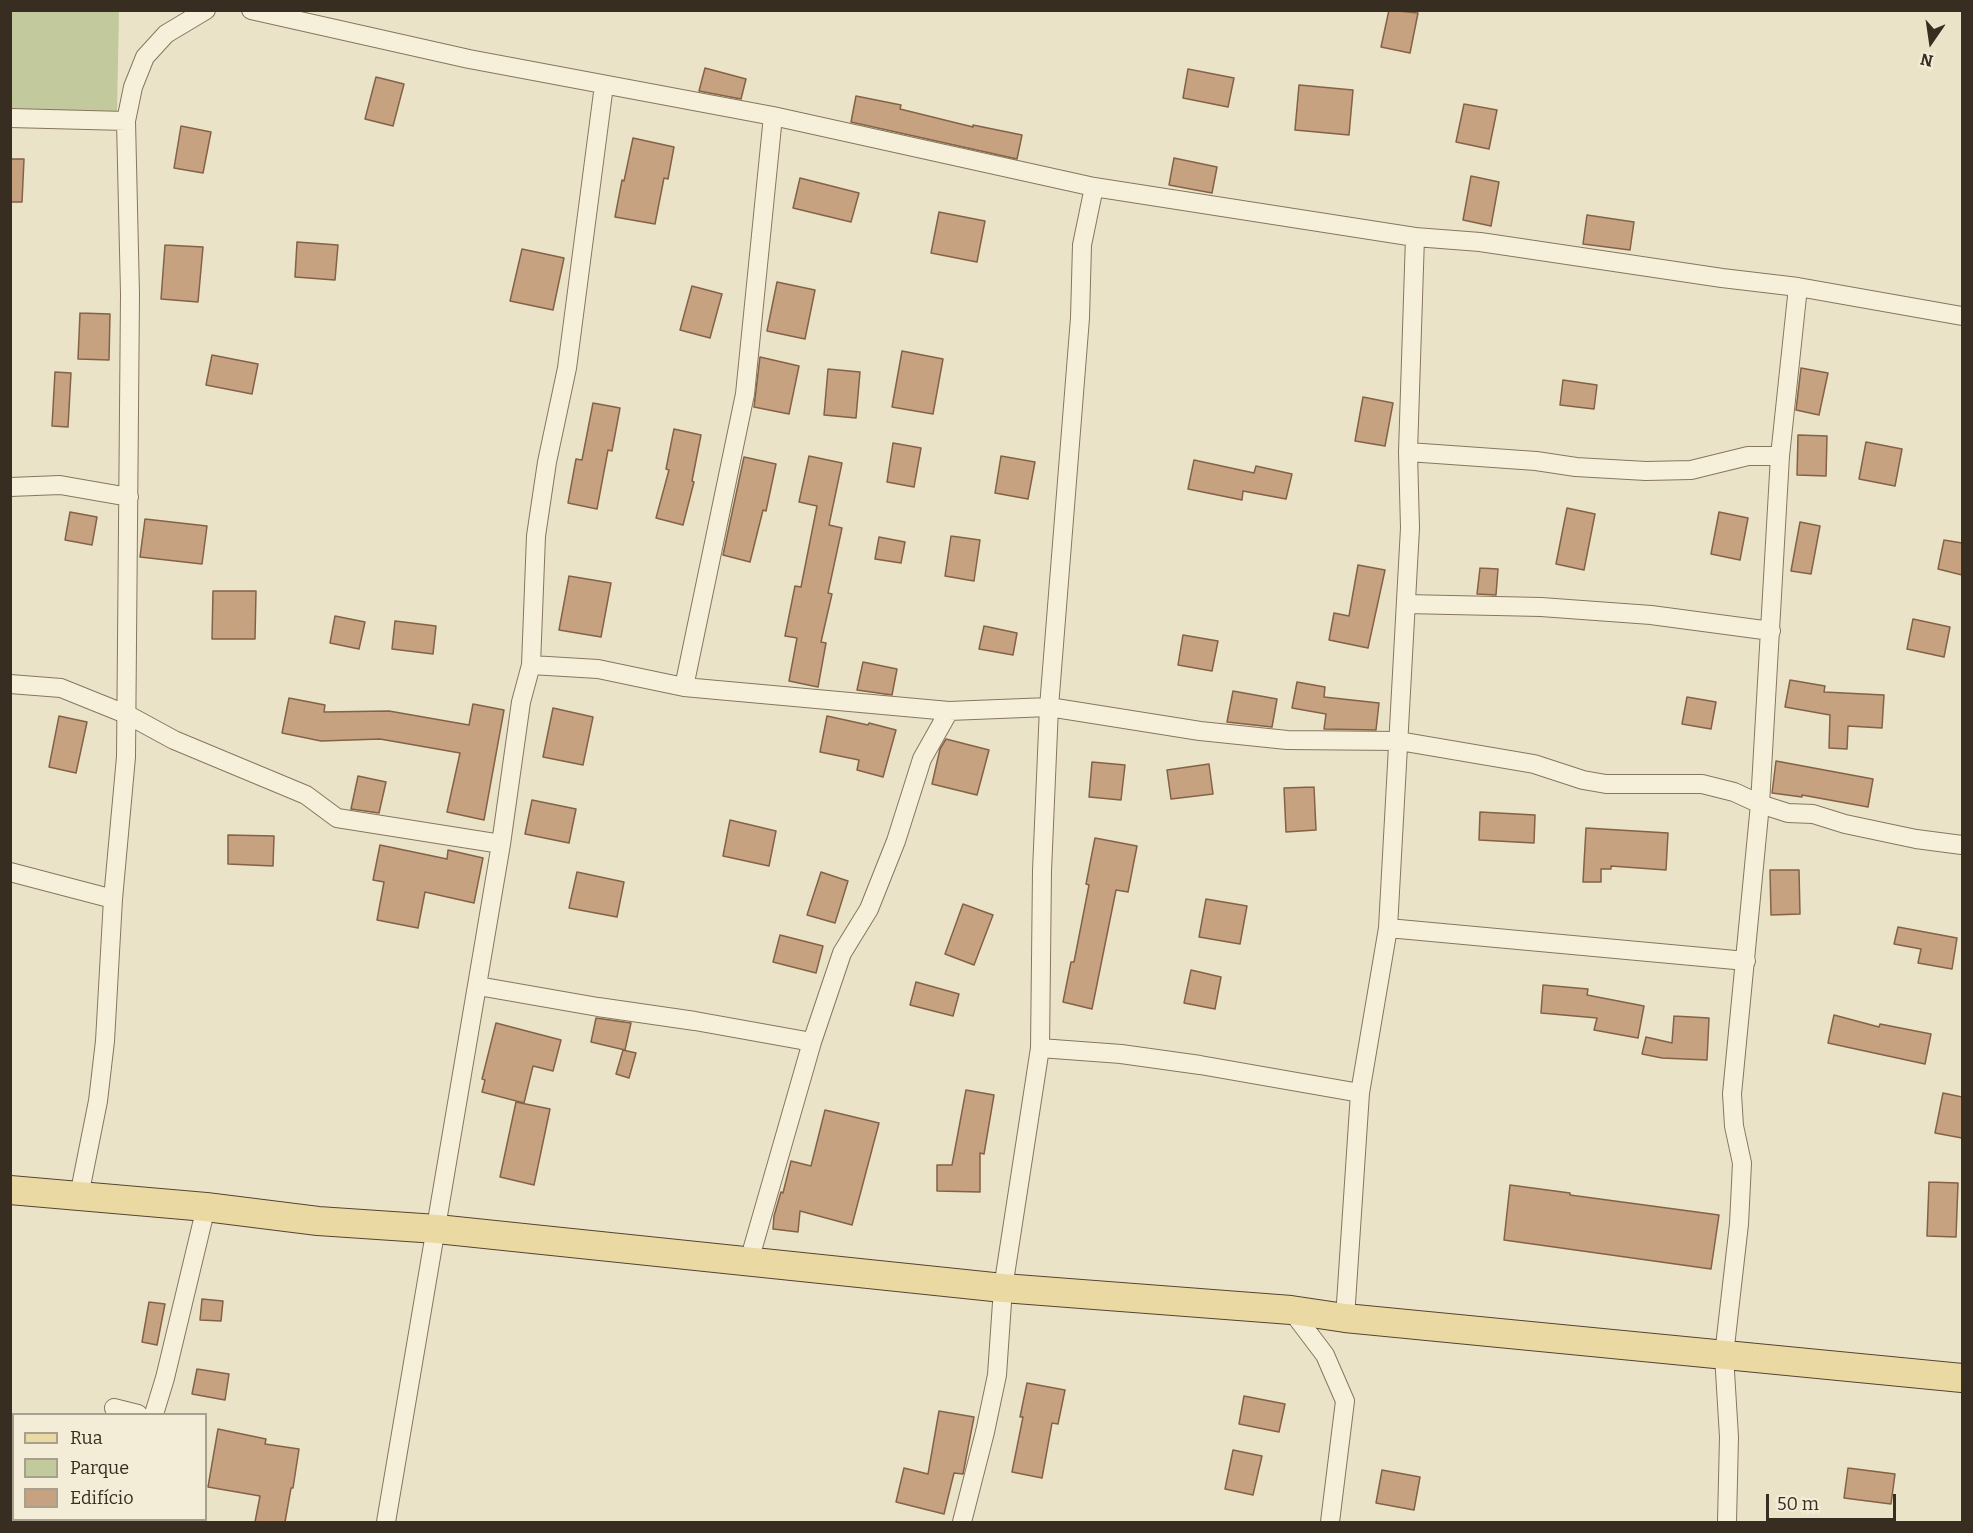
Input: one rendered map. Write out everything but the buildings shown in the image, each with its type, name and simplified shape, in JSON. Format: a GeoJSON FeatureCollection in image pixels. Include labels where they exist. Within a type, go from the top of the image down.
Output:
{"type":"FeatureCollection","features":[{"type":"Feature","properties":{"kind":"main road"},"geometry":{"type":"LineString","coordinates":[[10,1190],[206,1207],[318,1221],[437,1229],[1003,1288],[1291,1310],[1345,1318],[1962,1378]]}},
{"type":"Feature","properties":{"kind":"street"},"geometry":{"type":"LineString","coordinates":[[79,1196],[98,1101],[105,1041],[113,899],[128,715],[130,294],[126,121],[133,87],[145,57],[166,34],[206,10]]}},
{"type":"Feature","properties":{"kind":"street"},"geometry":{"type":"LineString","coordinates":[[250,10],[469,59],[773,116],[1094,187],[1415,237],[1480,242],[1798,287],[1962,316]]}},
{"type":"Feature","properties":{"kind":"street"},"geometry":{"type":"LineString","coordinates":[[386,1522],[478,986],[521,702],[531,665],[537,527],[547,462],[567,368],[604,85]]}},
{"type":"Feature","properties":{"kind":"street"},"geometry":{"type":"LineString","coordinates":[[684,687],[745,394],[773,116]]}},
{"type":"Feature","properties":{"kind":"street"},"geometry":{"type":"LineString","coordinates":[[10,118],[126,121]]}},
{"type":"Feature","properties":{"kind":"street"},"geometry":{"type":"LineString","coordinates":[[962,1522],[997,1375],[1003,1288],[1040,1048],[1042,871],[1049,707],[1080,318],[1082,245],[1094,187]]}},
{"type":"Feature","properties":{"kind":"street"},"geometry":{"type":"LineString","coordinates":[[1345,1318],[1360,1094],[1388,928],[1410,528],[1408,452],[1415,237]]}},
{"type":"Feature","properties":{"kind":"street"},"geometry":{"type":"LineString","coordinates":[[1727,1522],[1729,1437],[1724,1354],[1742,1163],[1734,1126],[1732,1094],[1760,804],[1779,456],[1798,287]]}},
{"type":"Feature","properties":{"kind":"street"},"geometry":{"type":"LineString","coordinates":[[1408,452],[1646,471],[1691,470],[1748,456],[1779,456]]}},
{"type":"Feature","properties":{"kind":"street"},"geometry":{"type":"LineString","coordinates":[[10,487],[60,485],[129,497]]}},
{"type":"Feature","properties":{"kind":"street"},"geometry":{"type":"LineString","coordinates":[[1406,604],[1540,607],[1651,615],[1770,631]]}},
{"type":"Feature","properties":{"kind":"street"},"geometry":{"type":"LineString","coordinates":[[531,665],[598,669],[684,687],[949,711],[1049,707],[1200,731],[1265,738],[1399,741],[1476,752],[1534,764],[1583,780],[1606,784],[1702,784],[1734,792],[1788,813],[1813,814],[1845,824],[1916,840],[1962,845]]}},
{"type":"Feature","properties":{"kind":"street"},"geometry":{"type":"LineString","coordinates":[[10,684],[61,688],[128,715],[174,740],[306,795],[337,818],[501,844]]}},
{"type":"Feature","properties":{"kind":"street"},"geometry":{"type":"LineString","coordinates":[[749,1261],[812,1042],[842,953],[869,909],[892,851],[922,759],[949,711]]}},
{"type":"Feature","properties":{"kind":"street"},"geometry":{"type":"LineString","coordinates":[[10,872],[113,899]]}},
{"type":"Feature","properties":{"kind":"street"},"geometry":{"type":"LineString","coordinates":[[1388,928],[1746,961]]}},
{"type":"Feature","properties":{"kind":"street"},"geometry":{"type":"LineString","coordinates":[[478,986],[812,1042]]}},
{"type":"Feature","properties":{"kind":"street"},"geometry":{"type":"LineString","coordinates":[[1040,1048],[1121,1054],[1200,1065],[1360,1094]]}},
{"type":"Feature","properties":{"kind":"street"},"geometry":{"type":"LineString","coordinates":[[154,1413],[206,1207]]}},
{"type":"Feature","properties":{"kind":"street"},"geometry":{"type":"LineString","coordinates":[[1291,1310],[1325,1355],[1345,1401],[1330,1522]]}},
{"type":"Feature","properties":{"kind":"street"},"geometry":{"type":"LineString","coordinates":[[114,1408],[134,1413]]}},
{"type":"Feature","properties":{"kind":"green space"},"geometry":{"type":"Polygon","coordinates":[[[11,11],[119,11],[117,113],[11,111],[11,11]]]}}]}
